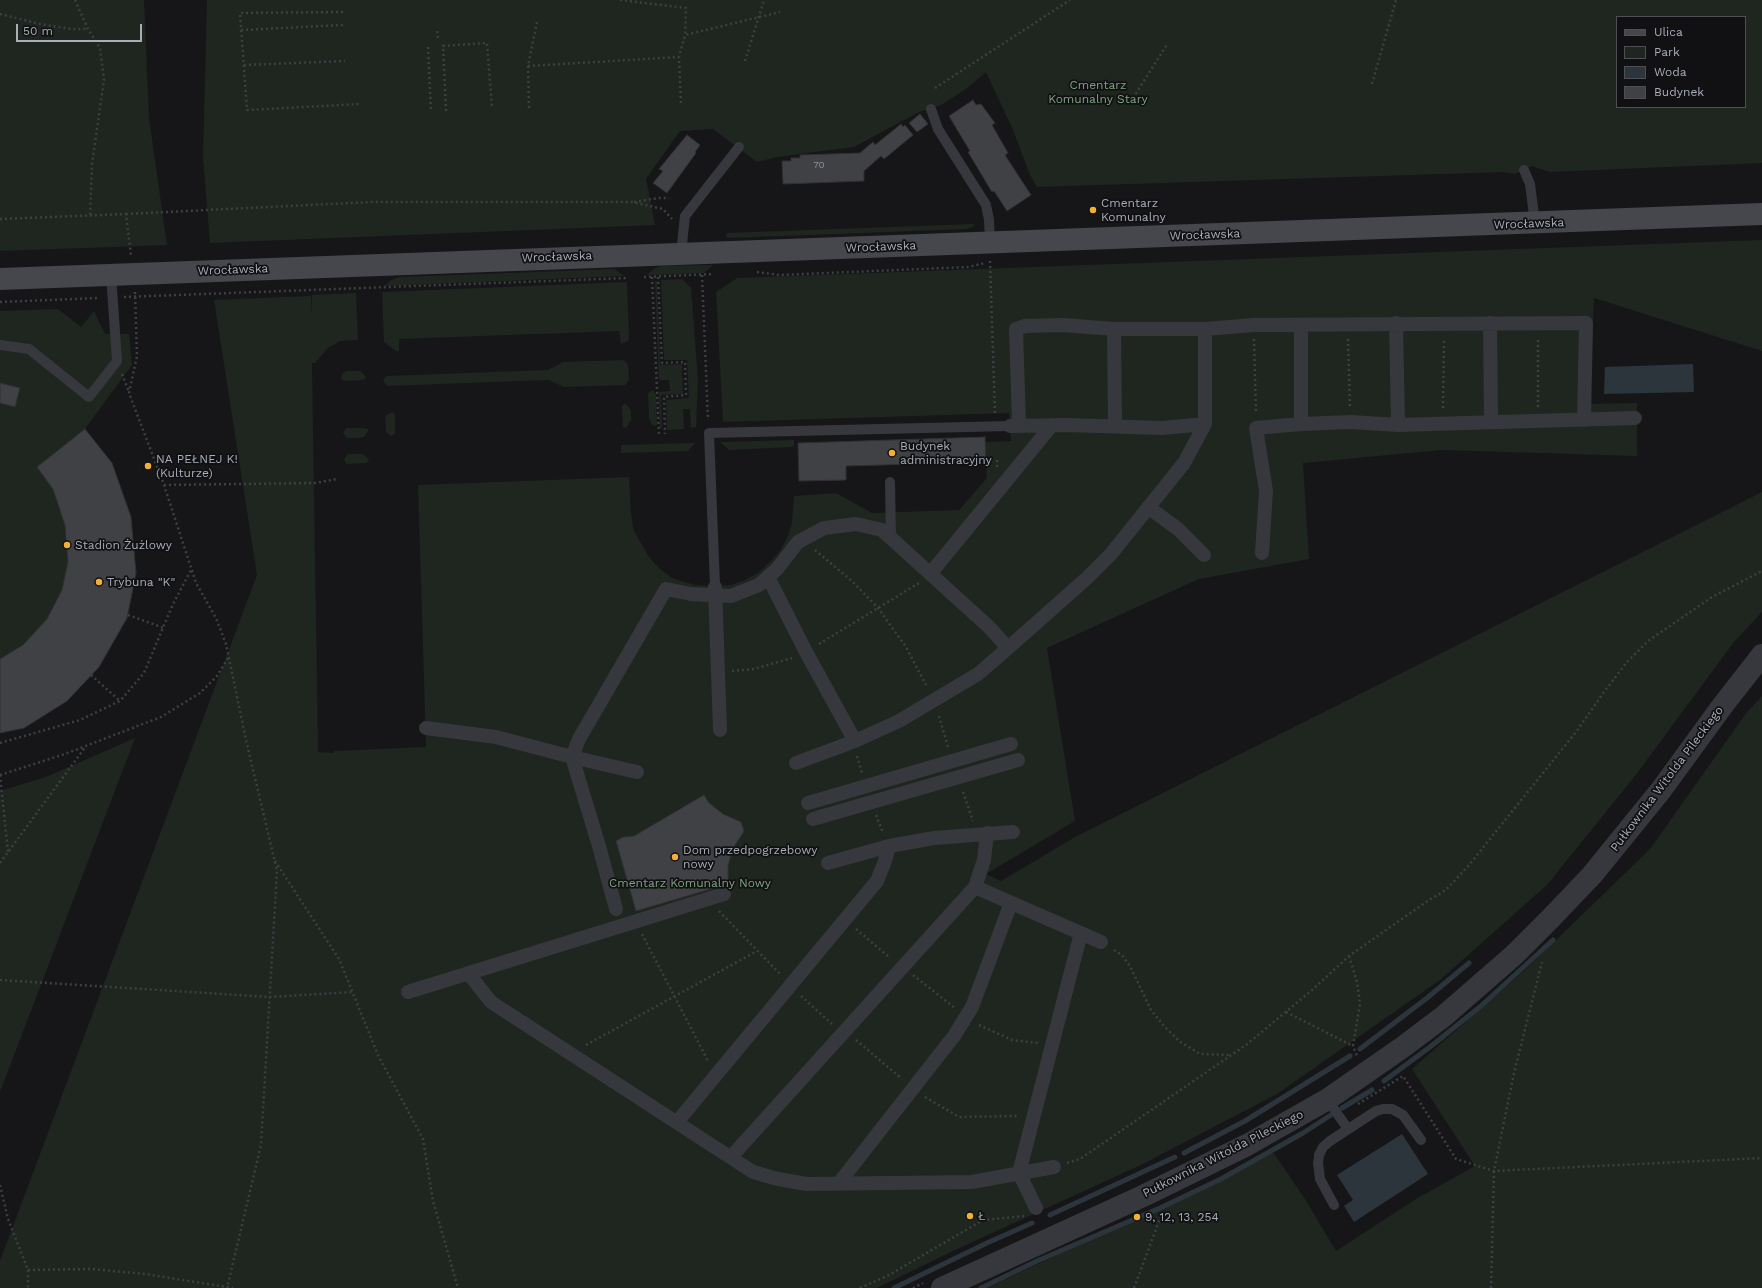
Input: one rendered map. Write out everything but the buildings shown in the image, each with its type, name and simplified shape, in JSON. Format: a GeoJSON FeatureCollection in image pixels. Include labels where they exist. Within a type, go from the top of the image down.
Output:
{"type":"FeatureCollection","features":[{"type":"Feature","properties":{"kind":"main road","name":"Wrocławska"},"geometry":{"type":"LineString","coordinates":[[0,279],[1762,214]]}},
{"type":"Feature","properties":{"kind":"street"},"geometry":{"type":"LineString","coordinates":[[1205,424],[1162,428],[1052,425],[1014,426],[1016,329],[1026,326],[1063,325],[1114,329],[1205,329],[1254,325],[1301,326],[1396,323],[1586,323],[1584,420]]}},
{"type":"Feature","properties":{"kind":"street"},"geometry":{"type":"LineString","coordinates":[[1396,323],[1398,425]]}},
{"type":"Feature","properties":{"kind":"street"},"geometry":{"type":"LineString","coordinates":[[1490,323],[1491,422]]}},
{"type":"Feature","properties":{"kind":"street"},"geometry":{"type":"LineString","coordinates":[[1301,326],[1301,424]]}},
{"type":"Feature","properties":{"kind":"street"},"geometry":{"type":"LineString","coordinates":[[1114,329],[1114,426]]}},
{"type":"Feature","properties":{"kind":"street"},"geometry":{"type":"LineString","coordinates":[[796,763],[855,741],[899,721],[978,674],[1087,578],[1112,554],[1184,463],[1205,424],[1205,329]]}},
{"type":"Feature","properties":{"kind":"street"},"geometry":{"type":"LineString","coordinates":[[1262,553],[1266,491],[1256,428],[1351,422],[1398,425],[1635,418]]}},
{"type":"Feature","properties":{"kind":"street"},"geometry":{"type":"LineString","coordinates":[[930,574],[1052,425]]}},
{"type":"Feature","properties":{"kind":"street"},"geometry":{"type":"LineString","coordinates":[[1148,507],[1178,529],[1204,555]]}},
{"type":"Feature","properties":{"kind":"street"},"geometry":{"type":"LineString","coordinates":[[616,909],[572,757],[579,739],[666,589],[691,594],[759,586],[777,569],[801,540],[824,528],[856,524],[882,530],[989,627],[1008,648]]}},
{"type":"Feature","properties":{"kind":"street"},"geometry":{"type":"LineString","coordinates":[[768,577],[806,652],[855,741]]}},
{"type":"Feature","properties":{"kind":"street"},"geometry":{"type":"LineString","coordinates":[[720,730],[718,674],[721,591]]}},
{"type":"Feature","properties":{"kind":"street","name":"Pułkownika Witolda Pileckiego"},"geometry":{"type":"LineString","coordinates":[[935,1285],[1143,1196],[1247,1145],[1333,1107],[1403,1047],[1444,1016],[1514,955],[1592,875],[1661,790],[1718,711],[1762,655]]}},
{"type":"Feature","properties":{"kind":"street"},"geometry":{"type":"LineString","coordinates":[[426,728],[496,737],[637,772]]}},
{"type":"Feature","properties":{"kind":"street"},"geometry":{"type":"LineString","coordinates":[[808,803],[1011,744]]}},
{"type":"Feature","properties":{"kind":"street"},"geometry":{"type":"LineString","coordinates":[[813,819],[1018,760]]}},
{"type":"Feature","properties":{"kind":"street"},"geometry":{"type":"LineString","coordinates":[[828,863],[889,846],[934,838],[982,833],[1012,832]]}},
{"type":"Feature","properties":{"kind":"street"},"geometry":{"type":"LineString","coordinates":[[732,1157],[975,887],[984,860],[982,833]]}},
{"type":"Feature","properties":{"kind":"street"},"geometry":{"type":"LineString","coordinates":[[677,1122],[877,881],[889,846]]}},
{"type":"Feature","properties":{"kind":"street"},"geometry":{"type":"LineString","coordinates":[[975,887],[1101,942]]}},
{"type":"Feature","properties":{"kind":"street"},"geometry":{"type":"LineString","coordinates":[[408,992],[724,894]]}},
{"type":"Feature","properties":{"kind":"street"},"geometry":{"type":"LineString","coordinates":[[838,1183],[954,1036],[966,1017],[972,1007],[1011,903]]}},
{"type":"Feature","properties":{"kind":"street"},"geometry":{"type":"LineString","coordinates":[[1032,1212],[1019,1173],[1081,933]]}},
{"type":"Feature","properties":{"kind":"street"},"geometry":{"type":"LineString","coordinates":[[468,973],[491,1002],[753,1172],[778,1179],[807,1184],[972,1182],[1054,1167]]}},
{"type":"Feature","properties":{"kind":"lane"},"geometry":{"type":"LineString","coordinates":[[931,109],[938,129],[986,205],[989,220],[990,243]]}},
{"type":"Feature","properties":{"kind":"lane"},"geometry":{"type":"LineString","coordinates":[[681,253],[685,216],[739,147]]}},
{"type":"Feature","properties":{"kind":"lane"},"geometry":{"type":"LineString","coordinates":[[1524,170],[1530,184],[1535,223]]}},
{"type":"Feature","properties":{"kind":"lane"},"geometry":{"type":"LineString","coordinates":[[0,345],[29,349],[89,397],[117,360],[111,274]]}},
{"type":"Feature","properties":{"kind":"lane"},"geometry":{"type":"LineString","coordinates":[[721,591],[709,433],[1014,426]]}},
{"type":"Feature","properties":{"kind":"lane"},"geometry":{"type":"LineString","coordinates":[[890,482],[891,538]]}},
{"type":"Feature","properties":{"kind":"lane"},"geometry":{"type":"LineString","coordinates":[[1333,1107],[1348,1129]]}},
{"type":"Feature","properties":{"kind":"lane"},"geometry":{"type":"LineString","coordinates":[[1334,1205],[1320,1178],[1318,1163],[1319,1155],[1323,1147],[1330,1141],[1376,1111],[1392,1109],[1403,1115],[1421,1140]]}},
{"type":"Feature","properties":{"kind":"path"},"geometry":{"type":"LineString","coordinates":[[75,0],[88,29],[100,48],[104,80],[92,164],[90,216]]}},
{"type":"Feature","properties":{"kind":"path"},"geometry":{"type":"LineString","coordinates":[[620,0],[686,8],[685,35],[679,57],[681,103]]}},
{"type":"Feature","properties":{"kind":"path"},"geometry":{"type":"LineString","coordinates":[[746,61],[764,0]]}},
{"type":"Feature","properties":{"kind":"path"},"geometry":{"type":"LineString","coordinates":[[935,88],[1070,0]]}},
{"type":"Feature","properties":{"kind":"path"},"geometry":{"type":"LineString","coordinates":[[1372,84],[1396,0]]}},
{"type":"Feature","properties":{"kind":"path"},"geometry":{"type":"LineString","coordinates":[[343,12],[240,13],[247,110],[360,104]]}},
{"type":"Feature","properties":{"kind":"path"},"geometry":{"type":"LineString","coordinates":[[685,35],[780,12]]}},
{"type":"Feature","properties":{"kind":"path"},"geometry":{"type":"LineString","coordinates":[[0,14],[40,24],[71,29],[88,29]]}},
{"type":"Feature","properties":{"kind":"path"},"geometry":{"type":"LineString","coordinates":[[529,108],[528,66],[537,22]]}},
{"type":"Feature","properties":{"kind":"path"},"geometry":{"type":"LineString","coordinates":[[241,30],[343,25]]}},
{"type":"Feature","properties":{"kind":"path"},"geometry":{"type":"LineString","coordinates":[[437,31],[438,38]]}},
{"type":"Feature","properties":{"kind":"path"},"geometry":{"type":"LineString","coordinates":[[446,111],[443,46],[487,43],[492,108]]}},
{"type":"Feature","properties":{"kind":"path"},"geometry":{"type":"LineString","coordinates":[[1133,98],[1168,43]]}},
{"type":"Feature","properties":{"kind":"path"},"geometry":{"type":"LineString","coordinates":[[428,47],[431,112]]}},
{"type":"Feature","properties":{"kind":"path"},"geometry":{"type":"LineString","coordinates":[[528,66],[679,57]]}},
{"type":"Feature","properties":{"kind":"path"},"geometry":{"type":"LineString","coordinates":[[244,65],[345,61]]}},
{"type":"Feature","properties":{"kind":"path"},"geometry":{"type":"LineString","coordinates":[[0,220],[371,202],[632,202],[669,198]]}},
{"type":"Feature","properties":{"kind":"path"},"geometry":{"type":"LineString","coordinates":[[632,202],[663,209],[683,231]]}},
{"type":"Feature","properties":{"kind":"path"},"geometry":{"type":"LineString","coordinates":[[126,214],[136,297],[137,356],[129,394],[164,485],[196,583],[216,618],[226,644],[277,871],[261,1145],[227,1288]]}},
{"type":"Feature","properties":{"kind":"path"},"geometry":{"type":"LineString","coordinates":[[990,243],[995,426]]}},
{"type":"Feature","properties":{"kind":"path"},"geometry":{"type":"LineString","coordinates":[[644,277],[715,274]]}},
{"type":"Feature","properties":{"kind":"path"},"geometry":{"type":"LineString","coordinates":[[702,275],[709,433]]}},
{"type":"Feature","properties":{"kind":"path"},"geometry":{"type":"LineString","coordinates":[[652,277],[659,434]]}},
{"type":"Feature","properties":{"kind":"path"},"geometry":{"type":"LineString","coordinates":[[658,277],[662,363],[685,362],[686,395],[664,396],[665,434]]}},
{"type":"Feature","properties":{"kind":"path"},"geometry":{"type":"LineString","coordinates":[[0,302],[628,278]]}},
{"type":"Feature","properties":{"kind":"path"},"geometry":{"type":"LineString","coordinates":[[1538,323],[1538,422]]}},
{"type":"Feature","properties":{"kind":"path"},"geometry":{"type":"LineString","coordinates":[[1347,324],[1351,422]]}},
{"type":"Feature","properties":{"kind":"path"},"geometry":{"type":"LineString","coordinates":[[1443,423],[1444,324]]}},
{"type":"Feature","properties":{"kind":"path"},"geometry":{"type":"LineString","coordinates":[[1254,325],[1256,428]]}},
{"type":"Feature","properties":{"kind":"path"},"geometry":{"type":"LineString","coordinates":[[997,460],[997,470]]}},
{"type":"Feature","properties":{"kind":"path"},"geometry":{"type":"LineString","coordinates":[[164,485],[315,483],[337,479]]}},
{"type":"Feature","properties":{"kind":"path"},"geometry":{"type":"LineString","coordinates":[[801,540],[853,582],[878,608],[906,647],[934,701],[952,762]]}},
{"type":"Feature","properties":{"kind":"path"},"geometry":{"type":"LineString","coordinates":[[0,743],[80,720],[120,701],[144,673],[173,604],[192,569]]}},
{"type":"Feature","properties":{"kind":"path"},"geometry":{"type":"LineString","coordinates":[[1054,1167],[1080,1159],[1231,1056],[1286,1012],[1349,956],[1402,918],[1446,890],[1469,865],[1537,781],[1627,662],[1648,641],[1712,596],[1762,571]]}},
{"type":"Feature","properties":{"kind":"path"},"geometry":{"type":"LineString","coordinates":[[718,674],[776,664],[806,652],[930,574]]}},
{"type":"Feature","properties":{"kind":"path"},"geometry":{"type":"LineString","coordinates":[[128,615],[164,628]]}},
{"type":"Feature","properties":{"kind":"path"},"geometry":{"type":"LineString","coordinates":[[8,852],[0,775],[65,754],[161,717],[200,693],[217,676],[228,658]]}},
{"type":"Feature","properties":{"kind":"path"},"geometry":{"type":"LineString","coordinates":[[91,675],[120,701]]}},
{"type":"Feature","properties":{"kind":"path"},"geometry":{"type":"LineString","coordinates":[[0,863],[86,745]]}},
{"type":"Feature","properties":{"kind":"path"},"geometry":{"type":"LineString","coordinates":[[957,777],[982,833]]}},
{"type":"Feature","properties":{"kind":"path"},"geometry":{"type":"LineString","coordinates":[[274,859],[339,959],[378,1055],[423,1138],[433,1201],[458,1288]]}},
{"type":"Feature","properties":{"kind":"path"},"geometry":{"type":"LineString","coordinates":[[708,900],[791,985]]}},
{"type":"Feature","properties":{"kind":"path"},"geometry":{"type":"LineString","coordinates":[[635,921],[716,1075]]}},
{"type":"Feature","properties":{"kind":"path"},"geometry":{"type":"LineString","coordinates":[[857,930],[891,960]]}},
{"type":"Feature","properties":{"kind":"path"},"geometry":{"type":"LineString","coordinates":[[1101,942],[1122,955],[1130,966],[1151,1010],[1179,1041],[1200,1054],[1231,1056]]}},
{"type":"Feature","properties":{"kind":"path"},"geometry":{"type":"LineString","coordinates":[[571,1053],[757,951]]}},
{"type":"Feature","properties":{"kind":"path"},"geometry":{"type":"LineString","coordinates":[[1349,956],[1357,982],[1360,1004],[1353,1046],[1359,1060]]}},
{"type":"Feature","properties":{"kind":"path"},"geometry":{"type":"LineString","coordinates":[[1491,1288],[1494,1171],[1514,1073],[1542,962]]}},
{"type":"Feature","properties":{"kind":"path"},"geometry":{"type":"LineString","coordinates":[[917,978],[966,1017],[989,1031],[1012,1040],[1052,1044]]}},
{"type":"Feature","properties":{"kind":"path"},"geometry":{"type":"LineString","coordinates":[[0,980],[270,997],[353,992]]}},
{"type":"Feature","properties":{"kind":"path"},"geometry":{"type":"LineString","coordinates":[[801,996],[834,1025]]}},
{"type":"Feature","properties":{"kind":"path"},"geometry":{"type":"LineString","coordinates":[[1286,1012],[1353,1046]]}},
{"type":"Feature","properties":{"kind":"path"},"geometry":{"type":"LineString","coordinates":[[861,1043],[913,1088]]}},
{"type":"Feature","properties":{"kind":"path"},"geometry":{"type":"LineString","coordinates":[[1333,1107],[1402,1076],[1456,1159],[1494,1171],[1762,1158]]}},
{"type":"Feature","properties":{"kind":"path"},"geometry":{"type":"LineString","coordinates":[[934,1103],[959,1117],[1034,1116]]}},
{"type":"Feature","properties":{"kind":"path"},"geometry":{"type":"LineString","coordinates":[[0,1185],[8,1219],[28,1270],[28,1288]]}},
{"type":"Feature","properties":{"kind":"path"},"geometry":{"type":"LineString","coordinates":[[860,1288],[889,1275],[983,1220],[1032,1212]]}},
{"type":"Feature","properties":{"kind":"path"},"geometry":{"type":"LineString","coordinates":[[1134,1288],[1162,1213]]}},
{"type":"Feature","properties":{"kind":"path"},"geometry":{"type":"LineString","coordinates":[[28,1270],[91,1269],[145,1274],[233,1288]]}},
{"type":"Feature","properties":{"kind":"path"},"geometry":{"type":"LineString","coordinates":[[913,1288],[935,1285]]}},
{"type":"Feature","properties":{"kind":"green space"},"geometry":{"type":"Polygon","coordinates":[[[0,0],[144,0],[149,118],[167,245],[0,251],[0,0]]]}},
{"type":"Feature","properties":{"kind":"green space","name":"Cmentarz Komunalny Stary"},"geometry":{"type":"Polygon","coordinates":[[[207,0],[1762,0],[1762,163],[1550,172],[1532,166],[1515,174],[1503,172],[1037,187],[1030,175],[1013,130],[986,72],[966,89],[941,105],[919,112],[854,147],[777,157],[757,162],[713,129],[680,131],[646,179],[655,225],[210,243],[203,157],[207,0]]]}},
{"type":"Feature","properties":{"kind":"green space"},"geometry":{"type":"Polygon","coordinates":[[[975,224],[966,229],[727,238],[726,233],[975,224]]]}},
{"type":"Feature","properties":{"kind":"green space","name":"Cmentarz Komunalny Nowy"},"geometry":{"type":"Polygon","coordinates":[[[1762,240],[1762,351],[1594,298],[1590,404],[1637,403],[1637,456],[1442,450],[1303,463],[1309,559],[1199,579],[1047,648],[1075,821],[986,874],[1001,881],[1075,837],[1762,492],[1762,612],[1734,642],[1635,776],[1547,885],[1440,980],[1277,1094],[1143,1164],[955,1250],[877,1288],[0,1288],[0,1261],[257,575],[214,300],[311,296],[312,316],[312,295],[356,293],[358,340],[340,341],[328,348],[315,363],[312,363],[318,752],[334,753],[334,751],[426,747],[418,485],[629,477],[631,514],[634,531],[649,557],[659,568],[672,578],[695,585],[715,586],[731,585],[758,573],[780,551],[787,538],[792,523],[794,496],[836,493],[872,513],[959,510],[987,478],[985,442],[1011,441],[1009,413],[723,422],[716,292],[737,278],[1762,240]]]}},
{"type":"Feature","properties":{"kind":"green space"},"geometry":{"type":"Polygon","coordinates":[[[713,265],[704,273],[647,275],[655,268],[661,266],[713,265]]]}},
{"type":"Feature","properties":{"kind":"green space"},"geometry":{"type":"Polygon","coordinates":[[[615,269],[624,276],[384,286],[391,280],[399,277],[615,269]]]}},
{"type":"Feature","properties":{"kind":"green space"},"geometry":{"type":"Polygon","coordinates":[[[682,279],[691,288],[698,379],[696,427],[691,428],[690,409],[683,409],[684,429],[667,430],[666,400],[689,398],[687,360],[664,360],[661,280],[682,279]]]}},
{"type":"Feature","properties":{"kind":"green space"},"geometry":{"type":"Polygon","coordinates":[[[655,281],[657,281],[660,365],[682,364],[683,394],[661,395],[662,428],[660,428],[659,392],[670,391],[669,380],[659,380],[655,281]]]}},
{"type":"Feature","properties":{"kind":"green space"},"geometry":{"type":"Polygon","coordinates":[[[627,282],[629,338],[628,341],[621,344],[619,331],[399,339],[399,351],[396,351],[384,342],[382,292],[627,282]]]}},
{"type":"Feature","properties":{"kind":"green space","name":"Stadion Żużlowy"},"geometry":{"type":"Polygon","coordinates":[[[58,309],[81,327],[94,311],[105,334],[129,334],[132,365],[85,429],[136,573],[127,618],[99,667],[67,701],[24,728],[0,733],[0,311],[58,309]]]}},
{"type":"Feature","properties":{"kind":"green space"},"geometry":{"type":"Polygon","coordinates":[[[624,360],[628,365],[629,380],[625,385],[564,387],[548,380],[387,386],[383,381],[386,376],[548,370],[563,362],[624,360]]]}},
{"type":"Feature","properties":{"kind":"green space"},"geometry":{"type":"Polygon","coordinates":[[[346,371],[361,371],[366,377],[364,380],[343,381],[341,378],[342,374],[346,371]]]}},
{"type":"Feature","properties":{"kind":"green space"},"geometry":{"type":"Polygon","coordinates":[[[653,390],[656,394],[657,425],[655,426],[651,424],[649,418],[648,393],[653,390]]]}},
{"type":"Feature","properties":{"kind":"green space"},"geometry":{"type":"Polygon","coordinates":[[[624,404],[627,405],[631,411],[631,420],[626,428],[623,427],[622,406],[624,404]]]}},
{"type":"Feature","properties":{"kind":"green space"},"geometry":{"type":"Polygon","coordinates":[[[393,412],[395,415],[395,434],[391,436],[386,432],[385,416],[393,412]]]}},
{"type":"Feature","properties":{"kind":"green space"},"geometry":{"type":"Polygon","coordinates":[[[346,428],[364,428],[368,429],[368,431],[364,437],[347,438],[343,433],[346,428]]]}},
{"type":"Feature","properties":{"kind":"green space"},"geometry":{"type":"Polygon","coordinates":[[[794,440],[794,446],[791,447],[729,450],[720,442],[794,440]]]}},
{"type":"Feature","properties":{"kind":"green space"},"geometry":{"type":"Polygon","coordinates":[[[695,443],[688,451],[621,453],[621,445],[695,443]]]}},
{"type":"Feature","properties":{"kind":"green space"},"geometry":{"type":"Polygon","coordinates":[[[348,454],[363,454],[369,459],[367,463],[346,464],[344,459],[348,454]]]}},
{"type":"Feature","properties":{"kind":"green space"},"geometry":{"type":"Polygon","coordinates":[[[1762,696],[1762,1288],[987,1288],[1112,1229],[1163,1207],[1273,1152],[1305,1199],[1336,1251],[1416,1199],[1475,1166],[1412,1069],[1525,970],[1650,849],[1747,712],[1762,696]]]}},
{"type":"Feature","properties":{"kind":"green space"},"geometry":{"type":"Polygon","coordinates":[[[135,738],[0,1092],[0,791],[46,777],[135,738]]]}},
{"type":"Feature","properties":{"kind":"water"},"geometry":{"type":"Polygon","coordinates":[[[1693,364],[1694,392],[1604,394],[1605,367],[1693,364]]]}},
{"type":"Feature","properties":{"kind":"water"},"geometry":{"type":"Polygon","coordinates":[[[1402,1134],[1428,1174],[1354,1222],[1344,1206],[1353,1200],[1337,1175],[1402,1134]]]}},
{"type":"Feature","properties":{"kind":"waterway"},"geometry":{"type":"LineString","coordinates":[[1384,1081],[1430,1047],[1481,1006],[1553,940]]}},
{"type":"Feature","properties":{"kind":"waterway"},"geometry":{"type":"LineString","coordinates":[[1360,1049],[1427,998],[1469,963]]}},
{"type":"Feature","properties":{"kind":"waterway"},"geometry":{"type":"LineString","coordinates":[[1184,1153],[1245,1121],[1350,1056]]}},
{"type":"Feature","properties":{"kind":"waterway"},"geometry":{"type":"LineString","coordinates":[[1342,1108],[1372,1090]]}},
{"type":"Feature","properties":{"kind":"waterway"},"geometry":{"type":"LineString","coordinates":[[981,1288],[1037,1261],[1160,1208],[1221,1179],[1303,1133],[1331,1115]]}},
{"type":"Feature","properties":{"kind":"waterway"},"geometry":{"type":"LineString","coordinates":[[1050,1215],[1175,1157]]}},
{"type":"Feature","properties":{"kind":"waterway"},"geometry":{"type":"LineString","coordinates":[[894,1288],[1032,1223]]}},
{"type":"Feature","properties":{"kind":"place","name":"Cmentarz Komunalny"},"geometry":{"type":"Point","coordinates":[1093,210]}},
{"type":"Feature","properties":{"kind":"place","name":"Budynek administracyjny"},"geometry":{"type":"Point","coordinates":[892,453]}},
{"type":"Feature","properties":{"kind":"place","name":"NA PEŁNEJ K! (Kulturze)"},"geometry":{"type":"Point","coordinates":[148,466]}},
{"type":"Feature","properties":{"kind":"place","name":"Stadion Żużlowy"},"geometry":{"type":"Point","coordinates":[67,545]}},
{"type":"Feature","properties":{"kind":"place","name":"Trybuna \"K\""},"geometry":{"type":"Point","coordinates":[99,582]}},
{"type":"Feature","properties":{"kind":"place","name":"Dom przedpogrzebowy nowy"},"geometry":{"type":"Point","coordinates":[675,857]}},
{"type":"Feature","properties":{"kind":"place","name":"Ł"},"geometry":{"type":"Point","coordinates":[970,1216]}},
{"type":"Feature","properties":{"kind":"place","name":"9, 12, 13, 254"},"geometry":{"type":"Point","coordinates":[1137,1217]}}]}
